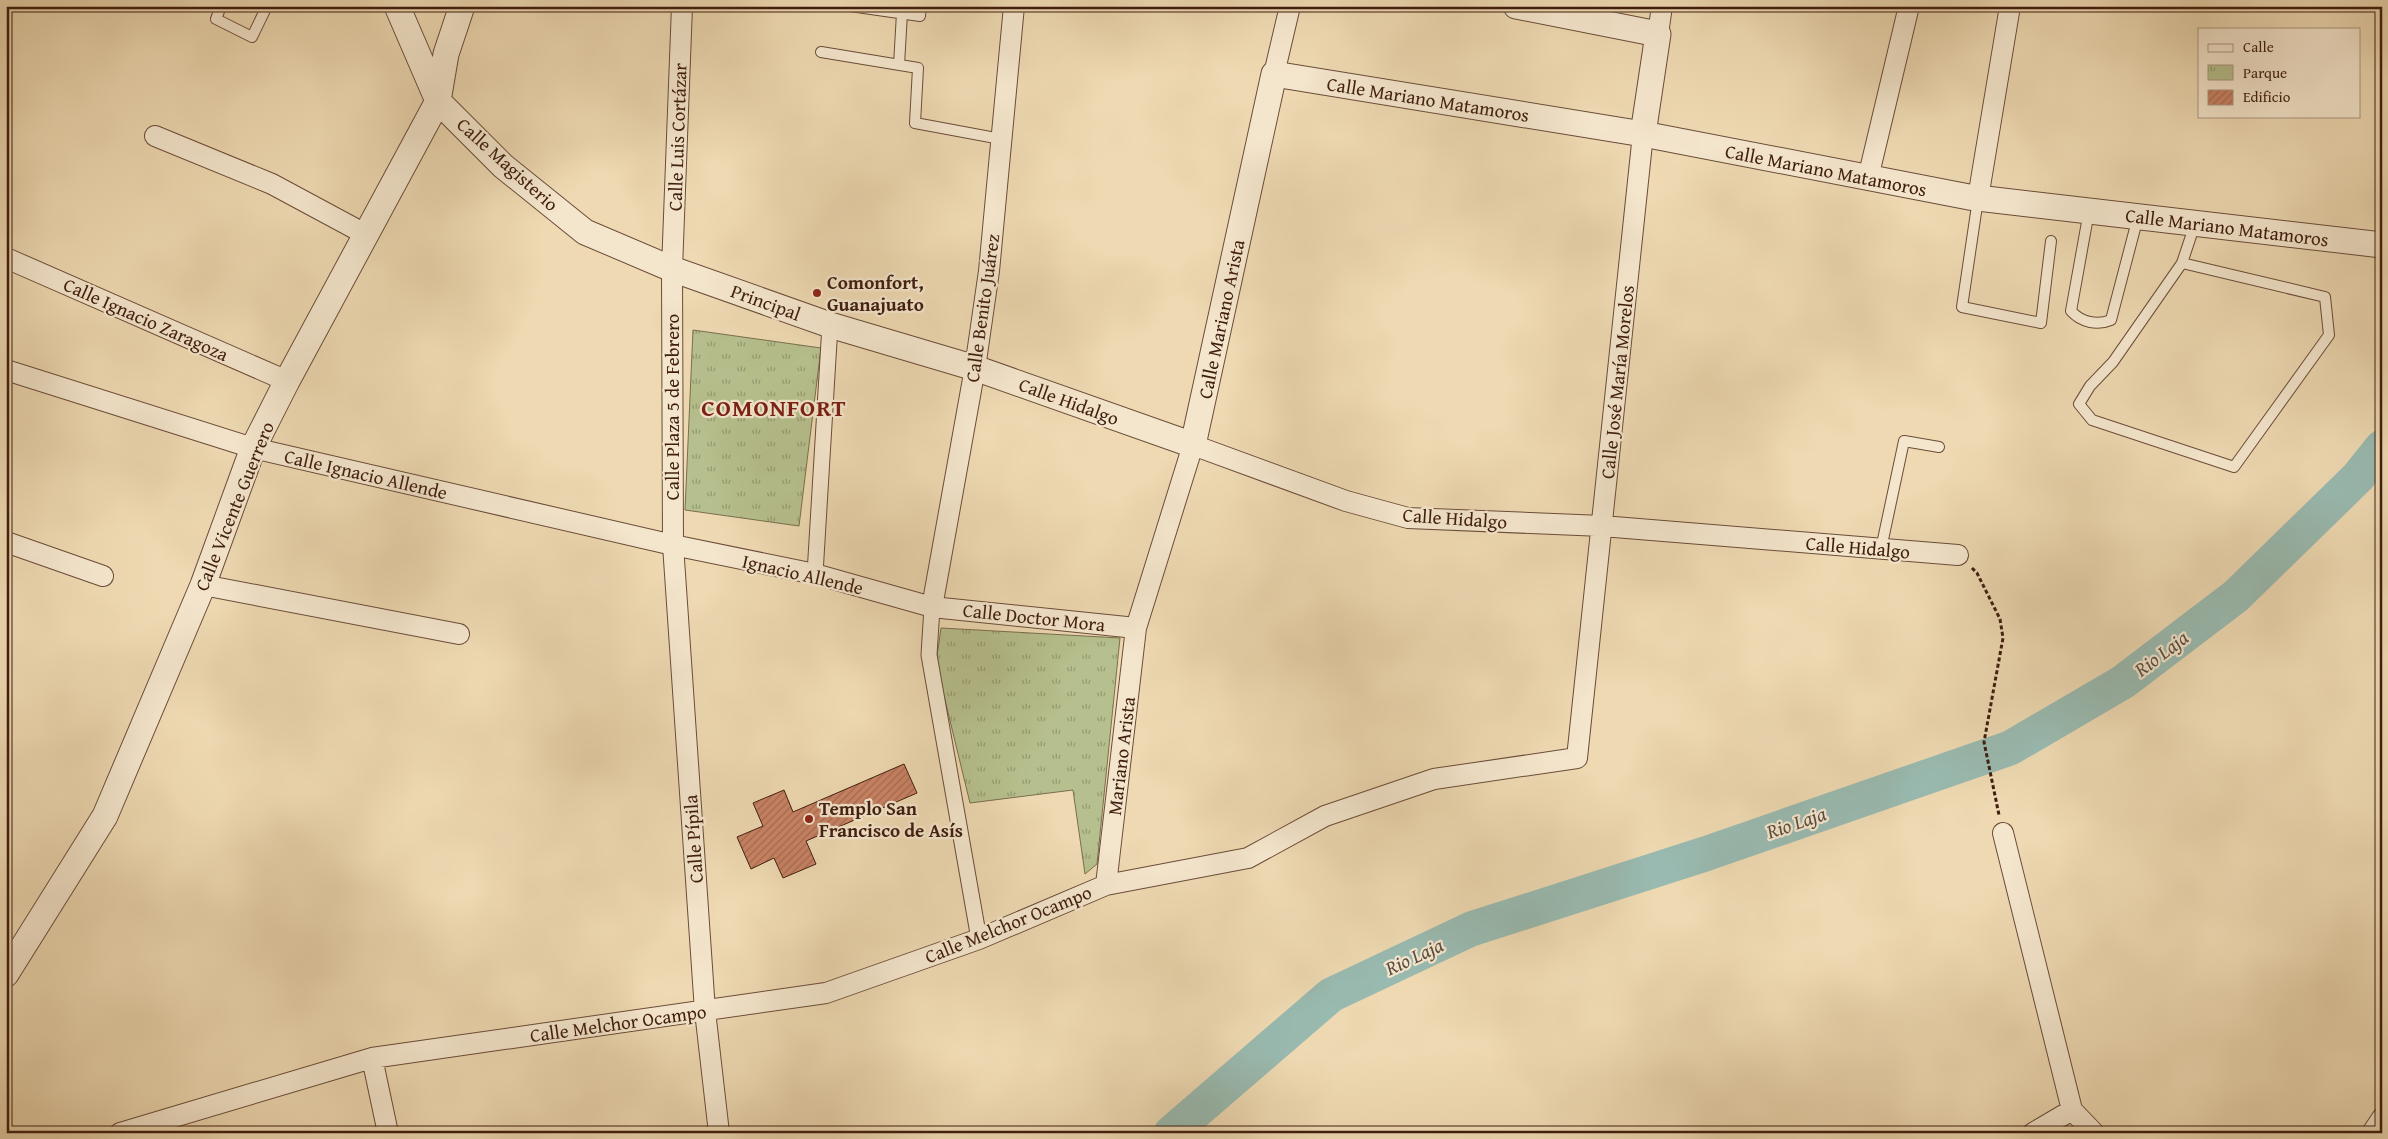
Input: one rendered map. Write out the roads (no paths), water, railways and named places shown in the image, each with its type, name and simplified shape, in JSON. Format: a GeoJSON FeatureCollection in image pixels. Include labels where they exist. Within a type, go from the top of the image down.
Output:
{"type":"FeatureCollection","features":[{"type":"Feature","properties":{"kind":"street","name":"Calle Magisterio"},"geometry":{"type":"LineString","coordinates":[[397,6],[438,101],[503,166],[585,232],[672,269]]}},
{"type":"Feature","properties":{"kind":"street","name":"Calle Vicente Guerrero"},"geometry":{"type":"LineString","coordinates":[[6,974],[105,816],[203,585],[253,448],[365,234],[438,101],[446,54],[462,6]]}},
{"type":"Feature","properties":{"kind":"street","name":"Calle Luis Cortázar"},"geometry":{"type":"LineString","coordinates":[[672,269],[682,6]]}},
{"type":"Feature","properties":{"kind":"street","name":"Calle Benito Juárez"},"geometry":{"type":"LineString","coordinates":[[932,607],[975,368],[989,271],[1014,6]]}},
{"type":"Feature","properties":{"kind":"street","name":"Calle Mariano Arista"},"geometry":{"type":"LineString","coordinates":[[1136,628],[1193,446],[1290,6]]}},
{"type":"Feature","properties":{"kind":"street"},"geometry":{"type":"LineString","coordinates":[[1516,6],[1658,34]]}},
{"type":"Feature","properties":{"kind":"street","name":"Calle José María Morelos"},"geometry":{"type":"LineString","coordinates":[[1577,758],[1643,134],[1662,6]]}},
{"type":"Feature","properties":{"kind":"street"},"geometry":{"type":"LineString","coordinates":[[1868,178],[1909,6]]}},
{"type":"Feature","properties":{"kind":"street"},"geometry":{"type":"LineString","coordinates":[[1978,198],[2010,6]]}},
{"type":"Feature","properties":{"kind":"street","name":"Calle Mariano Matamoros"},"geometry":{"type":"LineString","coordinates":[[1274,74],[1643,134],[1978,198],[2382,245]]}},
{"type":"Feature","properties":{"kind":"street"},"geometry":{"type":"LineString","coordinates":[[155,136],[272,184],[365,234]]}},
{"type":"Feature","properties":{"kind":"street","name":"Calle Ignacio Zaragoza"},"geometry":{"type":"LineString","coordinates":[[6,258],[287,381]]}},
{"type":"Feature","properties":{"kind":"street","name":"Principal"},"geometry":{"type":"LineString","coordinates":[[672,269],[830,325],[975,368]]}},
{"type":"Feature","properties":{"kind":"street","name":"Calle Plaza 5 de Febrero"},"geometry":{"type":"LineString","coordinates":[[672,269],[672,545]]}},
{"type":"Feature","properties":{"kind":"street"},"geometry":{"type":"LineString","coordinates":[[815,574],[830,325]]}},
{"type":"Feature","properties":{"kind":"street","name":"Calle Hidalgo"},"geometry":{"type":"LineString","coordinates":[[975,368],[1346,501],[1408,518],[1602,526],[1958,555]]}},
{"type":"Feature","properties":{"kind":"street","name":"Calle Ignacio Allende"},"geometry":{"type":"LineString","coordinates":[[6,370],[253,448],[672,545]]}},
{"type":"Feature","properties":{"kind":"street"},"geometry":{"type":"LineString","coordinates":[[6,542],[104,576]]}},
{"type":"Feature","properties":{"kind":"street","name":"Ignacio Allende"},"geometry":{"type":"LineString","coordinates":[[672,545],[815,574],[932,607]]}},
{"type":"Feature","properties":{"kind":"street","name":"Calle Pípila"},"geometry":{"type":"LineString","coordinates":[[672,545],[705,1011],[719,1133]]}},
{"type":"Feature","properties":{"kind":"street"},"geometry":{"type":"LineString","coordinates":[[203,585],[459,634]]}},
{"type":"Feature","properties":{"kind":"street"},"geometry":{"type":"LineString","coordinates":[[932,607],[928,656],[979,939]]}},
{"type":"Feature","properties":{"kind":"street","name":"Calle Doctor Mora"},"geometry":{"type":"LineString","coordinates":[[932,607],[1136,628]]}},
{"type":"Feature","properties":{"kind":"street","name":"Mariano Arista"},"geometry":{"type":"LineString","coordinates":[[1106,885],[1136,628]]}},
{"type":"Feature","properties":{"kind":"street","name":"Calle Melchor Ocampo"},"geometry":{"type":"LineString","coordinates":[[120,1133],[372,1058],[826,993],[979,939],[1106,885],[1248,858],[1325,816],[1434,779],[1577,758]]}},
{"type":"Feature","properties":{"kind":"street"},"geometry":{"type":"LineString","coordinates":[[2003,833],[2072,1110],[2094,1133]]}},
{"type":"Feature","properties":{"kind":"street"},"geometry":{"type":"LineString","coordinates":[[372,1058],[388,1133]]}},
{"type":"Feature","properties":{"kind":"street"},"geometry":{"type":"LineString","coordinates":[[2033,1133],[2072,1110]]}},
{"type":"Feature","properties":{"kind":"street"},"geometry":{"type":"LineString","coordinates":[[2372,1133],[2382,1118]]}},
{"type":"Feature","properties":{"kind":"lane"},"geometry":{"type":"LineString","coordinates":[[221,6],[216,19],[252,37],[267,6]]}},
{"type":"Feature","properties":{"kind":"lane"},"geometry":{"type":"LineString","coordinates":[[850,6],[920,16],[921,6]]}},
{"type":"Feature","properties":{"kind":"lane"},"geometry":{"type":"LineString","coordinates":[[899,65],[902,13]]}},
{"type":"Feature","properties":{"kind":"lane"},"geometry":{"type":"LineString","coordinates":[[821,52],[918,68],[915,123],[1002,139]]}},
{"type":"Feature","properties":{"kind":"lane"},"geometry":{"type":"LineString","coordinates":[[1978,198],[1962,307],[2041,323],[2051,241]]}},
{"type":"Feature","properties":{"kind":"lane"},"geometry":{"type":"LineString","coordinates":[[2088,211],[2071,311],[2079,320],[2103,324],[2111,320],[2138,217]]}},
{"type":"Feature","properties":{"kind":"lane"},"geometry":{"type":"LineString","coordinates":[[2182,263],[2325,297],[2329,335],[2234,467],[2092,420],[2079,404],[2090,386],[2113,362],[2182,263],[2196,223]]}},
{"type":"Feature","properties":{"kind":"lane"},"geometry":{"type":"LineString","coordinates":[[1881,549],[1904,441],[1939,447]]}},
{"type":"Feature","properties":{"kind":"waterway","name":"Rio Laja"},"geometry":{"type":"LineString","coordinates":[[1171,1133],[1331,995],[1471,929],[1705,854],[2010,748],[2123,682],[2236,596],[2358,477],[2382,447]]}},
{"type":"Feature","properties":{"kind":"place","name":"Comonfort, Guanajuato"},"geometry":{"type":"Point","coordinates":[817,293]}},
{"type":"Feature","properties":{"kind":"place","name":"Templo San Francisco de Asís"},"geometry":{"type":"Point","coordinates":[809,819]}},
{"type":"Feature","properties":{"kind":"district","name":"COMONFORT"},"geometry":{"type":"Point","coordinates":[774,407]}}]}
